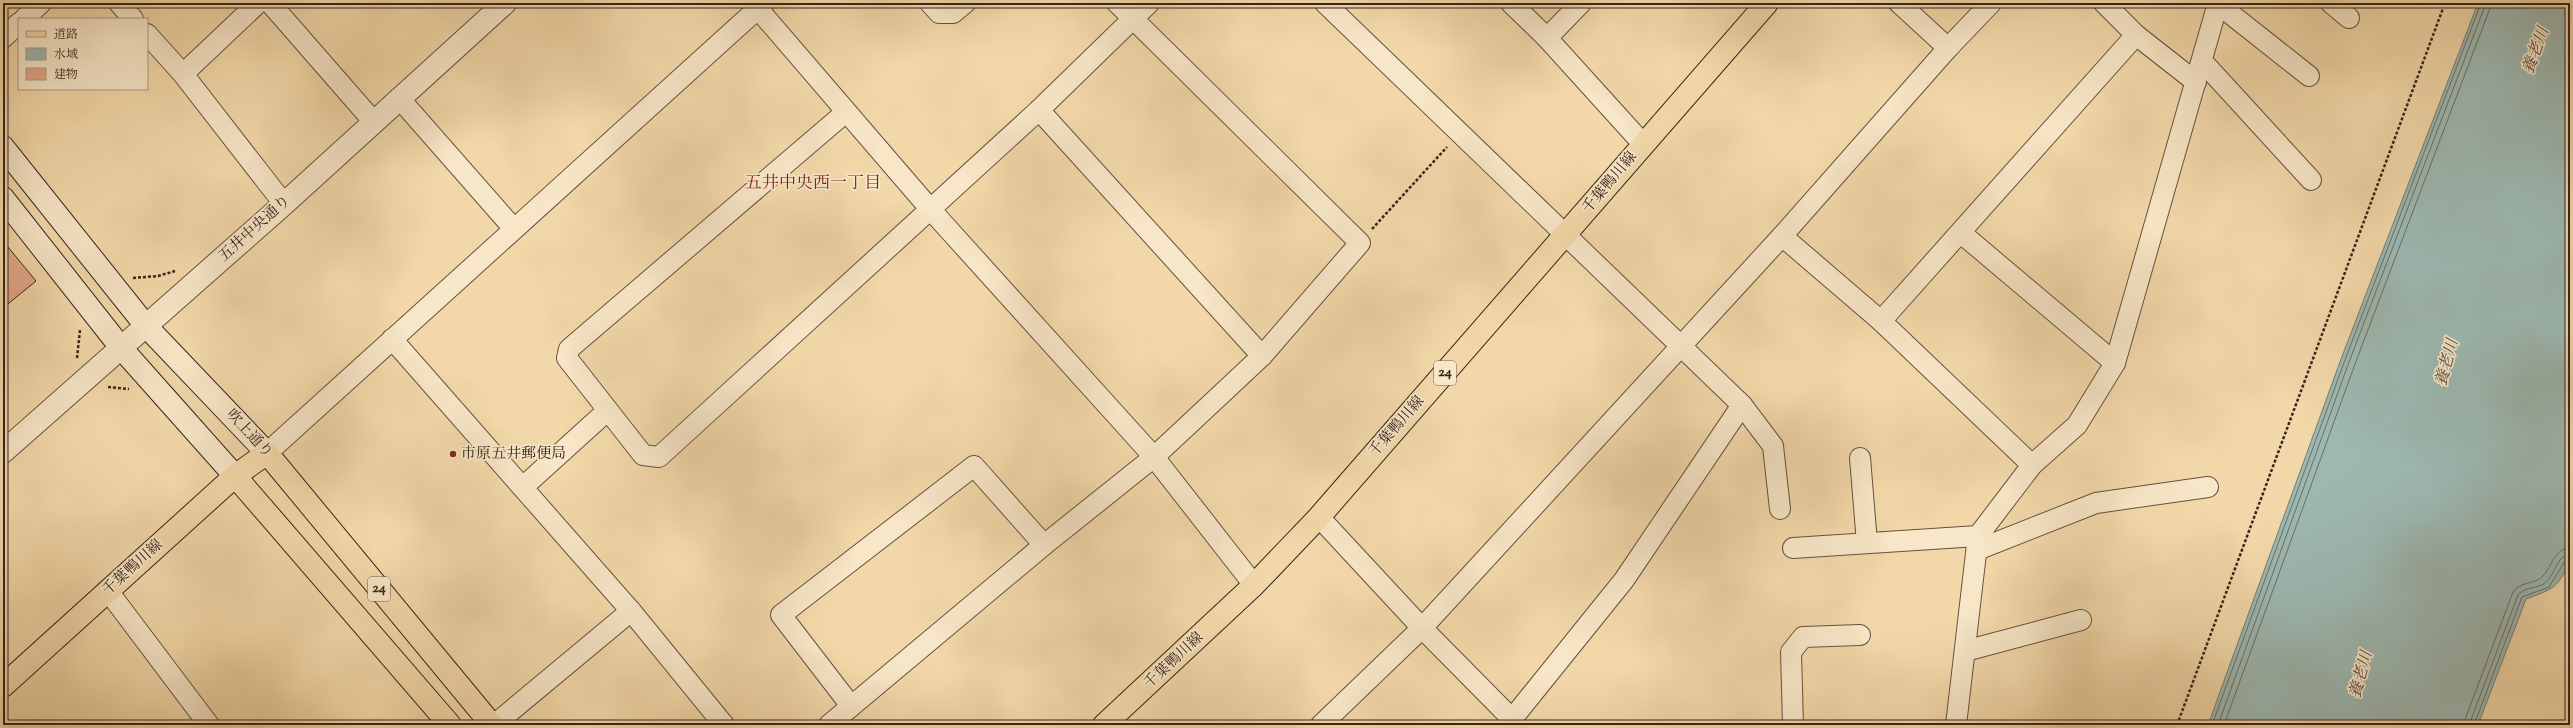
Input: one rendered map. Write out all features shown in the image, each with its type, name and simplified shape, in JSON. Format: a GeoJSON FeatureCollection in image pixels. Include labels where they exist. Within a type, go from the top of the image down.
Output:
{"type":"FeatureCollection","features":[{"type":"Feature","properties":{"kind":"main road","name":"五井中央通り"},"geometry":{"type":"LineString","coordinates":[[3,452],[122,349],[505,3]]}},
{"type":"Feature","properties":{"kind":"main road","name":"千葉鴨川線"},"geometry":{"type":"LineString","coordinates":[[1108,724],[1254,585],[1318,517],[1767,3]]}},
{"type":"Feature","properties":{"kind":"main road","name":"吹上通り"},"geometry":{"type":"LineString","coordinates":[[3,147],[146,326],[267,453],[493,725]]}},
{"type":"Feature","properties":{"kind":"main road"},"geometry":{"type":"LineString","coordinates":[[3,198],[122,349],[235,476]]}},
{"type":"Feature","properties":{"kind":"main road","name":"千葉鴨川線"},"geometry":{"type":"LineString","coordinates":[[3,686],[235,476],[267,453]]}},
{"type":"Feature","properties":{"kind":"main road","name":"24"},"geometry":{"type":"LineString","coordinates":[[235,476],[450,725]]}},
{"type":"Feature","properties":{"kind":"street"},"geometry":{"type":"LineString","coordinates":[[25,18],[41,3]]}},
{"type":"Feature","properties":{"kind":"street"},"geometry":{"type":"LineString","coordinates":[[118,3],[132,18]]}},
{"type":"Feature","properties":{"kind":"street"},"geometry":{"type":"LineString","coordinates":[[183,74],[258,3]]}},
{"type":"Feature","properties":{"kind":"street"},"geometry":{"type":"LineString","coordinates":[[270,3],[373,121]]}},
{"type":"Feature","properties":{"kind":"street"},"geometry":{"type":"LineString","coordinates":[[930,3],[939,13],[953,13],[965,3]]}},
{"type":"Feature","properties":{"kind":"street"},"geometry":{"type":"LineString","coordinates":[[828,725],[1044,544],[1154,457],[1262,356],[1360,243],[1117,3]]}},
{"type":"Feature","properties":{"kind":"street"},"geometry":{"type":"LineString","coordinates":[[846,112],[569,349],[567,358],[607,411],[643,455],[659,457],[1040,110],[1132,18],[1149,3]]}},
{"type":"Feature","properties":{"kind":"street"},"geometry":{"type":"LineString","coordinates":[[1324,3],[1459,135],[1682,345],[1742,405],[1773,446],[1780,509]]}},
{"type":"Feature","properties":{"kind":"street"},"geometry":{"type":"LineString","coordinates":[[1510,3],[1547,38],[1643,144]]}},
{"type":"Feature","properties":{"kind":"street"},"geometry":{"type":"LineString","coordinates":[[1547,38],[1581,3]]}},
{"type":"Feature","properties":{"kind":"street"},"geometry":{"type":"LineString","coordinates":[[1899,3],[1948,48]]}},
{"type":"Feature","properties":{"kind":"street"},"geometry":{"type":"LineString","coordinates":[[1321,725],[1422,628],[1782,236],[1948,48],[1991,3]]}},
{"type":"Feature","properties":{"kind":"street"},"geometry":{"type":"LineString","coordinates":[[2104,3],[2136,35],[2196,82]]}},
{"type":"Feature","properties":{"kind":"street"},"geometry":{"type":"LineString","coordinates":[[1956,725],[1978,543],[2032,465],[2077,425],[2115,363],[2218,3],[2309,76]]}},
{"type":"Feature","properties":{"kind":"street"},"geometry":{"type":"LineString","coordinates":[[2331,3],[2349,18]]}},
{"type":"Feature","properties":{"kind":"street"},"geometry":{"type":"LineString","coordinates":[[267,453],[758,5],[846,112],[931,210],[1154,457],[1254,585]]}},
{"type":"Feature","properties":{"kind":"street"},"geometry":{"type":"LineString","coordinates":[[3,38],[18,24]]}},
{"type":"Feature","properties":{"kind":"street"},"geometry":{"type":"LineString","coordinates":[[148,35],[183,74],[284,204]]}},
{"type":"Feature","properties":{"kind":"street"},"geometry":{"type":"LineString","coordinates":[[1881,321],[2136,35]]}},
{"type":"Feature","properties":{"kind":"street"},"geometry":{"type":"LineString","coordinates":[[2202,61],[2311,180]]}},
{"type":"Feature","properties":{"kind":"street"},"geometry":{"type":"LineString","coordinates":[[399,98],[514,229]]}},
{"type":"Feature","properties":{"kind":"street"},"geometry":{"type":"LineString","coordinates":[[1040,110],[1262,356]]}},
{"type":"Feature","properties":{"kind":"street"},"geometry":{"type":"LineString","coordinates":[[1961,232],[2115,363]]}},
{"type":"Feature","properties":{"kind":"street"},"geometry":{"type":"LineString","coordinates":[[1782,236],[1881,321],[2032,465]]}},
{"type":"Feature","properties":{"kind":"street"},"geometry":{"type":"LineString","coordinates":[[392,339],[631,611],[724,725]]}},
{"type":"Feature","properties":{"kind":"street"},"geometry":{"type":"LineString","coordinates":[[1318,517],[1422,628],[1514,722],[1624,580],[1742,405]]}},
{"type":"Feature","properties":{"kind":"street"},"geometry":{"type":"LineString","coordinates":[[523,487],[607,411]]}},
{"type":"Feature","properties":{"kind":"street"},"geometry":{"type":"LineString","coordinates":[[1860,458],[1867,543]]}},
{"type":"Feature","properties":{"kind":"street"},"geometry":{"type":"LineString","coordinates":[[851,706],[781,615],[974,466],[1044,544]]}},
{"type":"Feature","properties":{"kind":"street"},"geometry":{"type":"LineString","coordinates":[[1793,548],[1867,543],[1978,543],[2096,503],[2208,487]]}},
{"type":"Feature","properties":{"kind":"street"},"geometry":{"type":"LineString","coordinates":[[108,591],[202,723]]}},
{"type":"Feature","properties":{"kind":"street"},"geometry":{"type":"LineString","coordinates":[[493,725],[631,611]]}},
{"type":"Feature","properties":{"kind":"street"},"geometry":{"type":"LineString","coordinates":[[1965,651],[2081,620]]}},
{"type":"Feature","properties":{"kind":"street"},"geometry":{"type":"LineString","coordinates":[[1793,725],[1791,652],[1803,637],[1860,635]]}},
{"type":"Feature","properties":{"kind":"path"},"geometry":{"type":"LineString","coordinates":[[2177,725],[2445,3]]}},
{"type":"Feature","properties":{"kind":"path"},"geometry":{"type":"LineString","coordinates":[[1360,243],[1459,135]]}},
{"type":"Feature","properties":{"kind":"path"},"geometry":{"type":"LineString","coordinates":[[128,272],[133,278],[173,272],[179,267]]}},
{"type":"Feature","properties":{"kind":"path"},"geometry":{"type":"LineString","coordinates":[[72,362],[78,357],[80,324]]}},
{"type":"Feature","properties":{"kind":"path"},"geometry":{"type":"LineString","coordinates":[[101,387],[134,390]]}},
{"type":"Feature","properties":{"kind":"water","name":"養老川"},"geometry":{"type":"Polygon","coordinates":[[[2478,3],[2570,3],[2570,559],[2562,576],[2554,586],[2543,593],[2526,599],[2478,725],[2208,725],[2341,359],[2478,3]]]}},
{"type":"Feature","properties":{"kind":"building"},"geometry":{"type":"Polygon","coordinates":[[[3,241],[36,281],[3,308],[3,241]]]}},
{"type":"Feature","properties":{"kind":"place","name":"市原五井郵便局"},"geometry":{"type":"Point","coordinates":[453,454]}},
{"type":"Feature","properties":{"kind":"district","name":"五井中央西一丁目"},"geometry":{"type":"Point","coordinates":[813,184]}}]}
